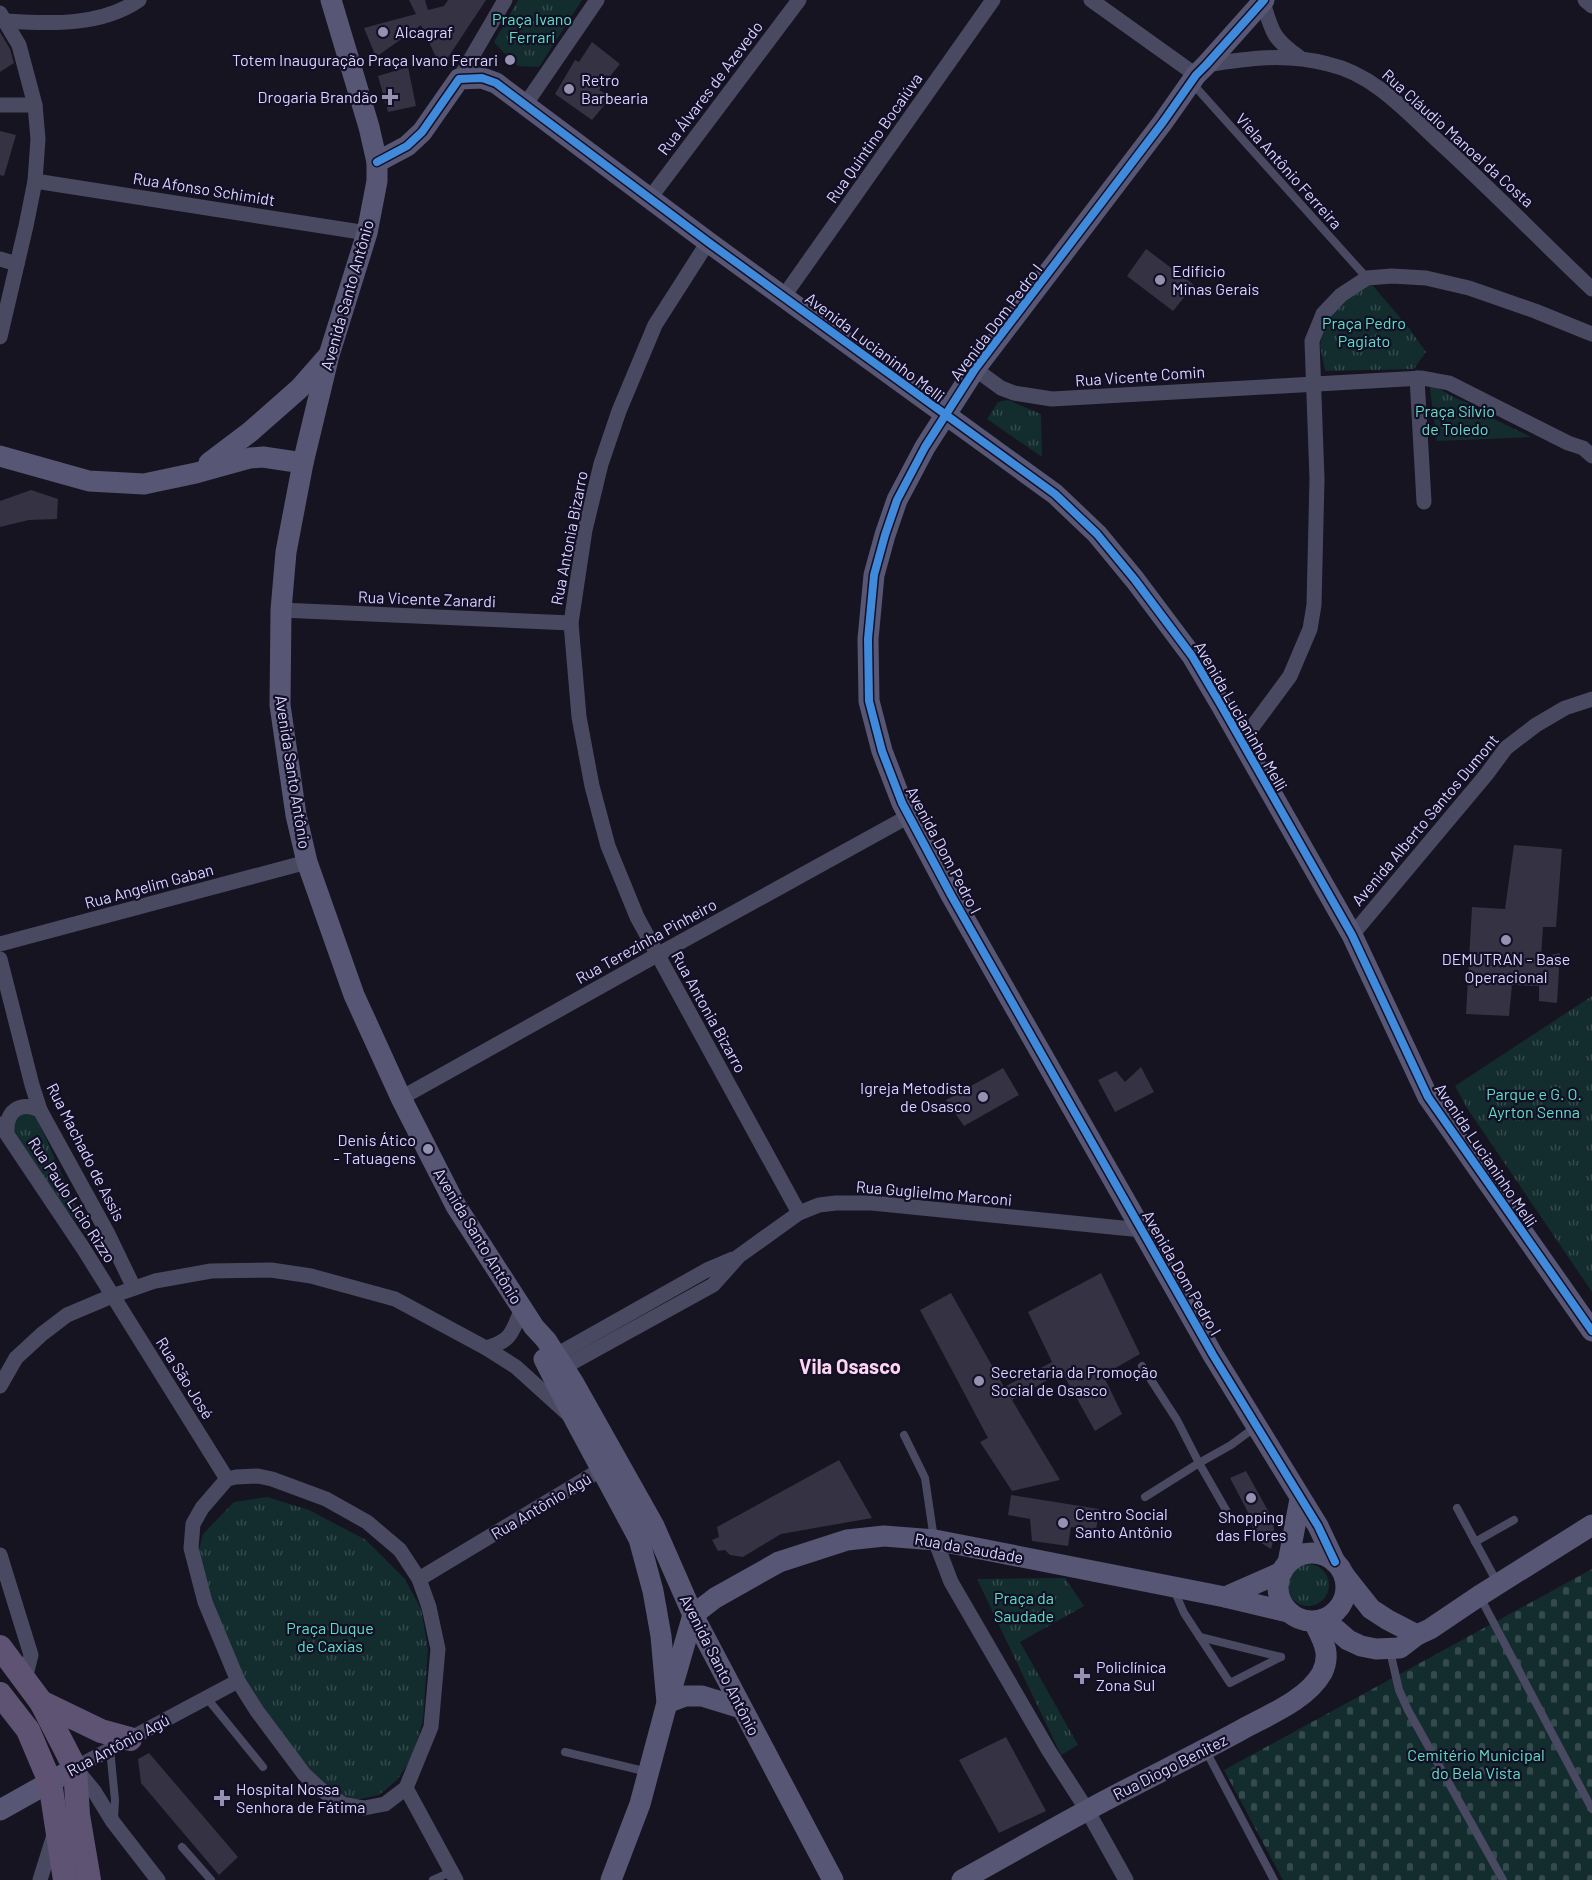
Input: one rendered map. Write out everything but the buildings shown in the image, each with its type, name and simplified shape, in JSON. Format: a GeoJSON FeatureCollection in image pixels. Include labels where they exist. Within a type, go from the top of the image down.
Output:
{"type":"FeatureCollection","features":[{"type":"Feature","properties":{"kind":"main road"},"geometry":{"type":"LineString","coordinates":[[0,1647],[41,1702],[75,1768],[78,1815],[88,1880]]}},
{"type":"Feature","properties":{"kind":"main road"},"geometry":{"type":"LineString","coordinates":[[0,1694],[28,1730],[50,1782],[65,1880]]}},
{"type":"Feature","properties":{"kind":"main road"},"geometry":{"type":"LineString","coordinates":[[41,1702],[101,1731],[120,1744]]}},
{"type":"Feature","properties":{"kind":"street"},"geometry":{"type":"LineString","coordinates":[[3,17],[40,23],[74,21],[102,17],[139,0]]}},
{"type":"Feature","properties":{"kind":"street","name":"Avenida Santo Antônio"},"geometry":{"type":"LineString","coordinates":[[331,0],[369,127],[377,162],[377,182],[367,233],[329,355],[303,463],[286,552],[280,610],[280,705],[296,815],[307,862],[354,995],[401,1098],[456,1206],[534,1327],[537,1344],[554,1364],[613,1452],[654,1526],[693,1615],[833,1880]]}},
{"type":"Feature","properties":{"kind":"street"},"geometry":{"type":"LineString","coordinates":[[377,162],[407,146],[422,132],[459,79],[505,0]]}},
{"type":"Feature","properties":{"kind":"street"},"geometry":{"type":"LineString","coordinates":[[525,105],[597,0]]}},
{"type":"Feature","properties":{"kind":"street","name":"Rua Álvares de Azevedo"},"geometry":{"type":"LineString","coordinates":[[650,198],[799,0]]}},
{"type":"Feature","properties":{"kind":"street","name":"Rua Quintino Bocaiúva"},"geometry":{"type":"LineString","coordinates":[[784,296],[993,0]]}},
{"type":"Feature","properties":{"kind":"street"},"geometry":{"type":"LineString","coordinates":[[1091,0],[1197,74]]}},
{"type":"Feature","properties":{"kind":"street"},"geometry":{"type":"LineString","coordinates":[[1585,0],[1592,6]]}},
{"type":"Feature","properties":{"kind":"street"},"geometry":{"type":"LineString","coordinates":[[1265,1],[1271,30],[1281,45],[1302,59]]}},
{"type":"Feature","properties":{"kind":"street","name":"Avenida Dom Pedro I"},"geometry":{"type":"LineString","coordinates":[[1265,1],[1197,74],[975,369],[925,447],[897,501],[873,575],[868,639],[869,700],[882,751],[902,803],[956,905],[1256,1427],[1318,1526],[1339,1568]]}},
{"type":"Feature","properties":{"kind":"street"},"geometry":{"type":"LineString","coordinates":[[0,337],[35,181],[38,139],[35,105],[20,45],[3,17]]}},
{"type":"Feature","properties":{"kind":"street","name":"Rua Cláudio Manoel da Costa"},"geometry":{"type":"LineString","coordinates":[[1197,74],[1248,58],[1289,57],[1329,64],[1362,77],[1391,98],[1467,167],[1592,289]]}},
{"type":"Feature","properties":{"kind":"street","name":"Avenida Lucianinho Melli"},"geometry":{"type":"LineString","coordinates":[[459,79],[482,78],[496,83],[708,242],[1054,495],[1096,534],[1192,656],[1352,935],[1428,1097],[1592,1331]]}},
{"type":"Feature","properties":{"kind":"street"},"geometry":{"type":"LineString","coordinates":[[0,105],[35,105]]}},
{"type":"Feature","properties":{"kind":"street","name":"Rua Afonso Schimidt"},"geometry":{"type":"LineString","coordinates":[[35,181],[367,233]]}},
{"type":"Feature","properties":{"kind":"street","name":"Rua Antonia Bizarro"},"geometry":{"type":"LineString","coordinates":[[708,242],[655,326],[619,411],[601,464],[585,530],[571,623],[579,717],[608,846],[637,917],[799,1213]]}},
{"type":"Feature","properties":{"kind":"street"},"geometry":{"type":"LineString","coordinates":[[0,259],[17,264]]}},
{"type":"Feature","properties":{"kind":"street"},"geometry":{"type":"LineString","coordinates":[[1242,741],[1290,676],[1310,629],[1314,605],[1317,479],[1312,342],[1323,314],[1341,295],[1367,278],[1392,276],[1426,278],[1469,288],[1592,334]]}},
{"type":"Feature","properties":{"kind":"street"},"geometry":{"type":"LineString","coordinates":[[196,473],[250,432],[300,388],[329,355]]}},
{"type":"Feature","properties":{"kind":"street","name":"Rua Vicente Comin"},"geometry":{"type":"LineString","coordinates":[[975,369],[1001,388],[1014,393],[1052,399],[1417,378],[1449,383],[1582,448],[1592,456]]}},
{"type":"Feature","properties":{"kind":"street"},"geometry":{"type":"LineString","coordinates":[[1417,378],[1424,502]]}},
{"type":"Feature","properties":{"kind":"street"},"geometry":{"type":"LineString","coordinates":[[0,456],[90,481],[144,484],[250,458],[263,457],[303,463]]}},
{"type":"Feature","properties":{"kind":"street","name":"Rua Vicente Zanardi"},"geometry":{"type":"LineString","coordinates":[[280,610],[571,623]]}},
{"type":"Feature","properties":{"kind":"street","name":"Avenida Alberto Santos Dumont"},"geometry":{"type":"LineString","coordinates":[[1352,935],[1506,748],[1536,725],[1565,708],[1592,699]]}},
{"type":"Feature","properties":{"kind":"street","name":"Rua Terezinha Pinheiro"},"geometry":{"type":"LineString","coordinates":[[401,1098],[909,816]]}},
{"type":"Feature","properties":{"kind":"street","name":"Rua Angelim Gaban"},"geometry":{"type":"LineString","coordinates":[[0,944],[307,862]]}},
{"type":"Feature","properties":{"kind":"street","name":"Rua Machado de Assis"},"geometry":{"type":"LineString","coordinates":[[0,959],[40,1110],[134,1288]]}},
{"type":"Feature","properties":{"kind":"street"},"geometry":{"type":"LineString","coordinates":[[0,1108],[14,1107],[22,1102],[28,1096],[32,1085]]}},
{"type":"Feature","properties":{"kind":"street"},"geometry":{"type":"LineString","coordinates":[[3,1128],[16,1109],[24,1106],[40,1110]]}},
{"type":"Feature","properties":{"kind":"street","name":"Rua Paulo Licio Rizzo"},"geometry":{"type":"LineString","coordinates":[[3,1128],[112,1296]]}},
{"type":"Feature","properties":{"kind":"street","name":"Rua Guglielmo Marconi"},"geometry":{"type":"LineString","coordinates":[[554,1364],[713,1285],[739,1256],[799,1213],[819,1205],[872,1203],[1142,1230]]}},
{"type":"Feature","properties":{"kind":"street"},"geometry":{"type":"LineString","coordinates":[[83,1248],[97,1247],[102,1243],[106,1232]]}},
{"type":"Feature","properties":{"kind":"street"},"geometry":{"type":"LineString","coordinates":[[0,1386],[16,1358],[67,1315],[155,1281],[211,1271],[271,1270],[311,1276],[394,1299],[486,1348],[516,1367],[575,1420]]}},
{"type":"Feature","properties":{"kind":"street","name":"Rua São José"},"geometry":{"type":"LineString","coordinates":[[112,1296],[227,1479]]}},
{"type":"Feature","properties":{"kind":"street"},"geometry":{"type":"LineString","coordinates":[[486,1348],[501,1343],[509,1337],[522,1309]]}},
{"type":"Feature","properties":{"kind":"street","name":"Avenida Santo Antônio"},"geometry":{"type":"LineString","coordinates":[[554,1364],[575,1420],[639,1539],[654,1590],[667,1703]]}},
{"type":"Feature","properties":{"kind":"street","name":"Rua Antônio Agú"},"geometry":{"type":"LineString","coordinates":[[419,1579],[602,1469]]}},
{"type":"Feature","properties":{"kind":"street"},"geometry":{"type":"LineString","coordinates":[[247,1477],[272,1479],[326,1499],[372,1526],[400,1550],[419,1579],[429,1607],[438,1649],[430,1727],[406,1788],[385,1803],[364,1808],[343,1804],[320,1789],[304,1774],[257,1711],[238,1681],[205,1602],[191,1548],[194,1524],[202,1508],[227,1479],[247,1477]]}},
{"type":"Feature","properties":{"kind":"street"},"geometry":{"type":"LineString","coordinates":[[1300,1499],[1285,1568],[1278,1582],[1282,1603],[1288,1612],[1297,1618],[1319,1620],[1332,1615],[1340,1607],[1345,1597],[1346,1586],[1339,1568]]}},
{"type":"Feature","properties":{"kind":"street"},"geometry":{"type":"LineString","coordinates":[[1319,1620],[1361,1646],[1400,1648],[1592,1525]]}},
{"type":"Feature","properties":{"kind":"street","name":"Rua da Saudade"},"geometry":{"type":"LineString","coordinates":[[693,1615],[715,1598],[779,1562],[847,1540],[884,1536],[935,1540],[1225,1597],[1288,1612]]}},
{"type":"Feature","properties":{"kind":"street"},"geometry":{"type":"LineString","coordinates":[[935,1540],[951,1582],[1049,1751],[1087,1810],[1126,1880]]}},
{"type":"Feature","properties":{"kind":"street"},"geometry":{"type":"LineString","coordinates":[[1225,1597],[1285,1568],[1296,1557],[1317,1554],[1339,1568],[1371,1609],[1417,1635]]}},
{"type":"Feature","properties":{"kind":"street"},"geometry":{"type":"LineString","coordinates":[[0,1555],[31,1655],[25,1679]]}},
{"type":"Feature","properties":{"kind":"street"},"geometry":{"type":"LineString","coordinates":[[611,1880],[640,1804],[693,1615]]}},
{"type":"Feature","properties":{"kind":"street","name":"Rua Diogo Benitez"},"geometry":{"type":"LineString","coordinates":[[963,1880],[1087,1810],[1206,1750],[1291,1703],[1310,1688],[1322,1673],[1326,1659],[1326,1647],[1319,1620]]}},
{"type":"Feature","properties":{"kind":"street","name":"Rua Antônio Agú"},"geometry":{"type":"LineString","coordinates":[[0,1810],[238,1681]]}},
{"type":"Feature","properties":{"kind":"street"},"geometry":{"type":"LineString","coordinates":[[667,1703],[685,1696],[702,1696],[741,1708]]}},
{"type":"Feature","properties":{"kind":"street"},"geometry":{"type":"LineString","coordinates":[[75,1768],[158,1880]]}},
{"type":"Feature","properties":{"kind":"street"},"geometry":{"type":"LineString","coordinates":[[406,1788],[453,1876]]}},
{"type":"Feature","properties":{"kind":"street"},"geometry":{"type":"LineString","coordinates":[[40,1880],[56,1830]]}},
{"type":"Feature","properties":{"kind":"lane","name":"Viela Antônio Ferreira"},"geometry":{"type":"LineString","coordinates":[[1197,74],[1367,278]]}},
{"type":"Feature","properties":{"kind":"lane"},"geometry":{"type":"LineString","coordinates":[[1142,1366],[1177,1420],[1230,1517]]}},
{"type":"Feature","properties":{"kind":"lane"},"geometry":{"type":"LineString","coordinates":[[1145,1497],[1231,1445],[1256,1427]]}},
{"type":"Feature","properties":{"kind":"lane"},"geometry":{"type":"LineString","coordinates":[[904,1435],[925,1478],[935,1540]]}},
{"type":"Feature","properties":{"kind":"lane"},"geometry":{"type":"LineString","coordinates":[[1457,1508],[1498,1585]]}},
{"type":"Feature","properties":{"kind":"lane"},"geometry":{"type":"LineString","coordinates":[[1475,1542],[1514,1520]]}},
{"type":"Feature","properties":{"kind":"lane"},"geometry":{"type":"LineString","coordinates":[[1173,1587],[1184,1613],[1230,1683],[1281,1656],[1200,1637]]}},
{"type":"Feature","properties":{"kind":"lane"},"geometry":{"type":"LineString","coordinates":[[1479,1596],[1592,1809]]}},
{"type":"Feature","properties":{"kind":"lane"},"geometry":{"type":"LineString","coordinates":[[1390,1649],[1399,1690],[1408,1710],[1503,1880]]}},
{"type":"Feature","properties":{"kind":"lane"},"geometry":{"type":"LineString","coordinates":[[206,1697],[262,1767]]}},
{"type":"Feature","properties":{"kind":"lane"},"geometry":{"type":"LineString","coordinates":[[113,1822],[120,1744]]}},
{"type":"Feature","properties":{"kind":"lane"},"geometry":{"type":"LineString","coordinates":[[1206,1750],[1274,1880]]}},
{"type":"Feature","properties":{"kind":"lane"},"geometry":{"type":"LineString","coordinates":[[565,1752],[649,1772]]}},
{"type":"Feature","properties":{"kind":"lane"},"geometry":{"type":"LineString","coordinates":[[182,1847],[211,1880]]}},
{"type":"Feature","properties":{"kind":"lane"},"geometry":{"type":"LineString","coordinates":[[434,1880],[453,1876]]}},
{"type":"Feature","properties":{"kind":"green space","name":"Praça Ivano Ferrari"},"geometry":{"type":"Polygon","coordinates":[[[518,0],[582,0],[539,67],[518,66],[494,42],[518,0]]]}},
{"type":"Feature","properties":{"kind":"green space","name":"Praça Pedro Pagiato"},"geometry":{"type":"Polygon","coordinates":[[[1368,280],[1409,328],[1426,352],[1414,369],[1325,371],[1320,345],[1327,320],[1344,298],[1368,280]]]}},
{"type":"Feature","properties":{"kind":"green space","name":"Praça Sílvio de Toledo"},"geometry":{"type":"Polygon","coordinates":[[[1429,382],[1453,397],[1531,437],[1437,441],[1429,382]]]}},
{"type":"Feature","properties":{"kind":"green space"},"geometry":{"type":"Polygon","coordinates":[[[1008,400],[1041,414],[1042,457],[987,419],[998,402],[1008,400]]]}},
{"type":"Feature","properties":{"kind":"green space","name":"Parque e G. O. Ayrton Senna"},"geometry":{"type":"Polygon","coordinates":[[[1592,996],[1592,1292],[1467,1108],[1455,1086],[1592,996]]]}},
{"type":"Feature","properties":{"kind":"green space"},"geometry":{"type":"Polygon","coordinates":[[[23,1111],[36,1116],[90,1238],[56,1198],[13,1132],[15,1116],[23,1111]]]}},
{"type":"Feature","properties":{"kind":"green space","name":"Praça Duque de Caxias"},"geometry":{"type":"Polygon","coordinates":[[[267,1497],[309,1510],[366,1540],[405,1579],[421,1609],[428,1649],[423,1720],[412,1758],[397,1780],[379,1795],[355,1800],[326,1788],[301,1759],[262,1705],[229,1653],[197,1557],[203,1534],[234,1502],[267,1497]]]}},
{"type":"Feature","properties":{"kind":"green space"},"geometry":{"type":"Polygon","coordinates":[[[1308,1564],[1323,1570],[1329,1585],[1323,1600],[1308,1606],[1293,1600],[1287,1585],[1293,1570],[1308,1564]]]}},
{"type":"Feature","properties":{"kind":"green space","name":"Cemitério Municipal do Bela Vista"},"geometry":{"type":"Polygon","coordinates":[[[1592,1569],[1592,1880],[1283,1880],[1224,1770],[1592,1569]]]}},
{"type":"Feature","properties":{"kind":"green space","name":"Praça da Saudade"},"geometry":{"type":"Polygon","coordinates":[[[1065,1578],[1084,1606],[1020,1642],[1078,1745],[1061,1755],[977,1579],[1065,1578]]]}},
{"type":"Feature","properties":{"kind":"cycle path"},"geometry":{"type":"LineString","coordinates":[[1264,0],[1196,75],[1163,122],[975,369],[925,447],[897,500],[874,575],[868,639],[869,701],[882,751],[902,803],[951,895],[1213,1355],[1318,1526],[1335,1562]]}},
{"type":"Feature","properties":{"kind":"cycle path"},"geometry":{"type":"LineString","coordinates":[[377,162],[407,146],[422,132],[459,79],[482,78],[496,83],[708,242],[1055,494],[1097,534],[1192,656],[1352,935],[1428,1097],[1592,1331]]}},
{"type":"Feature","properties":{"kind":"place","name":"Alcagraf"},"geometry":{"type":"Point","coordinates":[383,32]}},
{"type":"Feature","properties":{"kind":"place","name":"Totem Inauguração Praça Ivano Ferrari"},"geometry":{"type":"Point","coordinates":[510,60]}},
{"type":"Feature","properties":{"kind":"place","name":"Retro Barbearia"},"geometry":{"type":"Point","coordinates":[569,89]}},
{"type":"Feature","properties":{"kind":"place","name":"Drogaria Brandão"},"geometry":{"type":"Point","coordinates":[390,97]}},
{"type":"Feature","properties":{"kind":"place","name":"Edificio Minas Gerais"},"geometry":{"type":"Point","coordinates":[1160,280]}},
{"type":"Feature","properties":{"kind":"place","name":"DEMUTRAN - Base Operacional"},"geometry":{"type":"Point","coordinates":[1506,940]}},
{"type":"Feature","properties":{"kind":"place","name":"Igreja Metodista de Osasco"},"geometry":{"type":"Point","coordinates":[983,1097]}},
{"type":"Feature","properties":{"kind":"place","name":"Denis Ático - Tatuagens"},"geometry":{"type":"Point","coordinates":[428,1149]}},
{"type":"Feature","properties":{"kind":"place","name":"Secretaria da Promoção Social de Osasco"},"geometry":{"type":"Point","coordinates":[979,1381]}},
{"type":"Feature","properties":{"kind":"place","name":"Shopping das Flores"},"geometry":{"type":"Point","coordinates":[1251,1498]}},
{"type":"Feature","properties":{"kind":"place","name":"Centro Social Santo Antônio"},"geometry":{"type":"Point","coordinates":[1063,1523]}},
{"type":"Feature","properties":{"kind":"place","name":"Policlínica Zona Sul"},"geometry":{"type":"Point","coordinates":[1082,1676]}},
{"type":"Feature","properties":{"kind":"place","name":"Hospital Nossa Senhora de Fátima"},"geometry":{"type":"Point","coordinates":[222,1798]}},
{"type":"Feature","properties":{"kind":"district","name":"Vila Osasco"},"geometry":{"type":"Point","coordinates":[850,1367]}}]}
